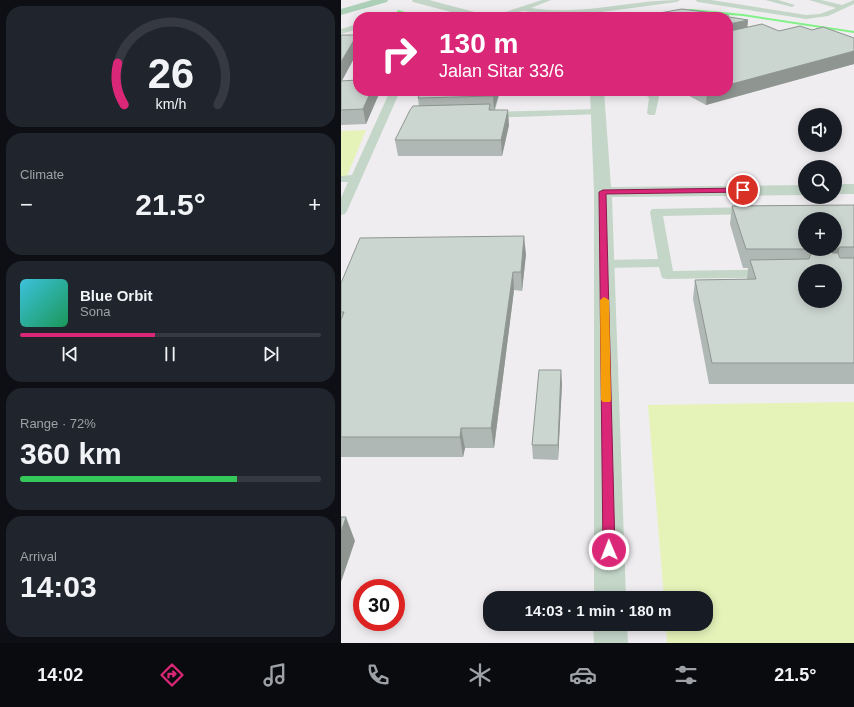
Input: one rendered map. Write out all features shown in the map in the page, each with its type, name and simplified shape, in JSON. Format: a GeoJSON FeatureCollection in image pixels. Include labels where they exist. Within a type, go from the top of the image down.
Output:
{"type":"FeatureCollection","features":[{"type":"Feature","properties":{"kind":"main road"},"geometry":{"type":"LineString","coordinates":[[341,2],[347,0]]}},
{"type":"Feature","properties":{"kind":"main road"},"geometry":{"type":"LineString","coordinates":[[341,12],[383,0]]}},
{"type":"Feature","properties":{"kind":"street"},"geometry":{"type":"LineString","coordinates":[[417,0],[463,12]]}},
{"type":"Feature","properties":{"kind":"street"},"geometry":{"type":"LineString","coordinates":[[598,102],[603,192],[610,591]]}},
{"type":"Feature","properties":{"kind":"street"},"geometry":{"type":"LineString","coordinates":[[842,189],[854,189]]}},
{"type":"Feature","properties":{"kind":"street"},"geometry":{"type":"LineString","coordinates":[[603,192],[798,190]]}},
{"type":"Feature","properties":{"kind":"street"},"geometry":{"type":"LineString","coordinates":[[610,631],[611,643]]}},
{"type":"Feature","properties":{"kind":"lane"},"geometry":{"type":"LineString","coordinates":[[512,12],[548,0]]}},
{"type":"Feature","properties":{"kind":"lane"},"geometry":{"type":"LineString","coordinates":[[585,12],[673,0]]}},
{"type":"Feature","properties":{"kind":"lane"},"geometry":{"type":"LineString","coordinates":[[698,0],[806,17],[818,17],[832,13],[854,0]]}},
{"type":"Feature","properties":{"kind":"lane"},"geometry":{"type":"LineString","coordinates":[[768,0],[797,6]]}},
{"type":"Feature","properties":{"kind":"lane"},"geometry":{"type":"LineString","coordinates":[[812,0],[843,7]]}},
{"type":"Feature","properties":{"kind":"lane"},"geometry":{"type":"LineString","coordinates":[[811,8],[832,13]]}},
{"type":"Feature","properties":{"kind":"lane"},"geometry":{"type":"LineString","coordinates":[[523,9],[548,12]]}},
{"type":"Feature","properties":{"kind":"lane"},"geometry":{"type":"LineString","coordinates":[[341,32],[353,28]]}},
{"type":"Feature","properties":{"kind":"lane"},"geometry":{"type":"LineString","coordinates":[[341,211],[393,96]]}},
{"type":"Feature","properties":{"kind":"lane"},"geometry":{"type":"LineString","coordinates":[[652,113],[654,97],[653,96]]}},
{"type":"Feature","properties":{"kind":"lane"},"geometry":{"type":"LineString","coordinates":[[476,116],[598,102]]}},
{"type":"Feature","properties":{"kind":"lane"},"geometry":{"type":"LineString","coordinates":[[341,179],[356,178]]}},
{"type":"Feature","properties":{"kind":"lane"},"geometry":{"type":"LineString","coordinates":[[767,211],[656,212],[667,275],[798,273]]}},
{"type":"Feature","properties":{"kind":"lane"},"geometry":{"type":"LineString","coordinates":[[604,264],[665,263]]}},
{"type":"Feature","properties":{"kind":"green space"},"geometry":{"type":"Polygon","coordinates":[[[366,130],[347,176],[341,176],[341,131],[366,130]]]}},
{"type":"Feature","properties":{"kind":"green space"},"geometry":{"type":"Polygon","coordinates":[[[854,402],[854,643],[667,643],[666,631],[713,631],[713,591],[663,591],[648,405],[854,402]]]}},
{"type":"Feature","properties":{"kind":"building"},"geometry":{"type":"Polygon","coordinates":[[[682,9],[705,12],[665,12],[682,9]]]}},
{"type":"Feature","properties":{"kind":"building"},"geometry":{"type":"Polygon","coordinates":[[[733,18],[748,20],[733,23],[733,18]]]}},
{"type":"Feature","properties":{"kind":"building"},"geometry":{"type":"Polygon","coordinates":[[[762,24],[779,31],[800,26],[812,30],[823,27],[854,38],[854,51],[733,84],[733,30],[762,24]]]}},
{"type":"Feature","properties":{"kind":"building"},"geometry":{"type":"Polygon","coordinates":[[[341,35],[353,35],[353,42],[341,62],[341,35]]]}},
{"type":"Feature","properties":{"kind":"building"},"geometry":{"type":"Polygon","coordinates":[[[353,80],[353,96],[369,96],[363,109],[341,110],[341,81],[353,80]]]}},
{"type":"Feature","properties":{"kind":"building"},"geometry":{"type":"Polygon","coordinates":[[[419,96],[493,96],[418,98],[419,96]]]}},
{"type":"Feature","properties":{"kind":"building"},"geometry":{"type":"Polygon","coordinates":[[[490,104],[489,110],[508,110],[501,140],[395,140],[413,106],[490,104]]]}},
{"type":"Feature","properties":{"kind":"building"},"geometry":{"type":"Polygon","coordinates":[[[854,205],[854,247],[842,247],[842,212],[798,212],[798,249],[746,249],[732,206],[854,205]]]}},
{"type":"Feature","properties":{"kind":"building"},"geometry":{"type":"Polygon","coordinates":[[[524,236],[521,272],[513,272],[491,428],[461,428],[460,437],[341,437],[341,320],[344,312],[341,312],[341,283],[360,238],[524,236]]]}},
{"type":"Feature","properties":{"kind":"building"},"geometry":{"type":"Polygon","coordinates":[[[810,256],[839,256],[840,258],[854,258],[854,363],[712,363],[695,280],[756,279],[750,260],[809,259],[810,256]]]}},
{"type":"Feature","properties":{"kind":"building"},"geometry":{"type":"Polygon","coordinates":[[[539,370],[561,370],[558,445],[532,445],[539,370]]]}},
{"type":"Feature","properties":{"kind":"building"},"geometry":{"type":"Polygon","coordinates":[[[341,517],[346,517],[341,532],[341,517]]]}},
{"type":"Feature","properties":{"kind":"waterway"},"geometry":{"type":"LineString","coordinates":[[679,11],[691,10],[712,12]]}},
{"type":"Feature","properties":{"kind":"waterway"},"geometry":{"type":"LineString","coordinates":[[733,14],[854,32]]}},
{"type":"Feature","properties":{"kind":"slow traffic"},"geometry":{"type":"LineString","coordinates":[[604,300],[606,400]]}},
{"type":"Feature","properties":{"kind":"route"},"geometry":{"type":"LineString","coordinates":[[609,550],[603,192],[743,190]]}}]}
